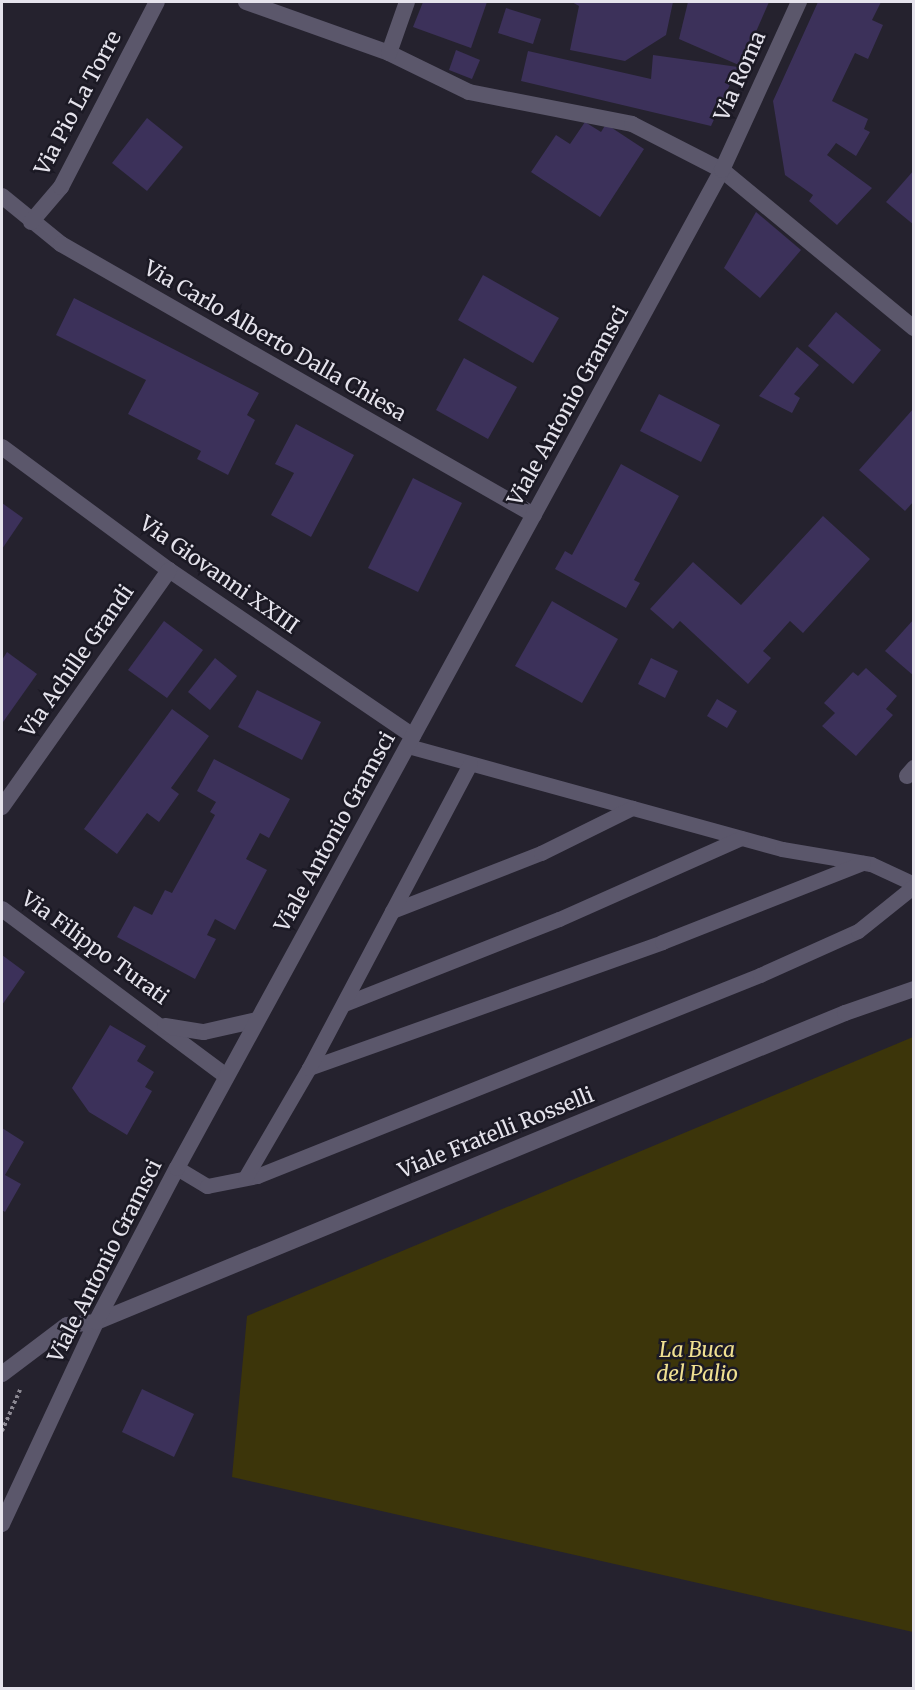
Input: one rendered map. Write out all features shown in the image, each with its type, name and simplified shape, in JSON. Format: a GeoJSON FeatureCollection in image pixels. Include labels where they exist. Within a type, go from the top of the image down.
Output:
{"type":"FeatureCollection","features":[{"type":"Feature","properties":{"kind":"street","name":"Via Pio La Torre"},"geometry":{"type":"LineString","coordinates":[[31,222],[61,187],[157,2]]}},
{"type":"Feature","properties":{"kind":"street"},"geometry":{"type":"LineString","coordinates":[[246,2],[389,53],[469,92],[632,124],[722,170],[914,328]]}},
{"type":"Feature","properties":{"kind":"street"},"geometry":{"type":"LineString","coordinates":[[389,53],[406,2]]}},
{"type":"Feature","properties":{"kind":"street","name":"Via Roma"},"geometry":{"type":"LineString","coordinates":[[722,170],[799,2]]}},
{"type":"Feature","properties":{"kind":"street","name":"Viale Antonio Gramsci"},"geometry":{"type":"LineString","coordinates":[[2,1524],[96,1322],[177,1168],[722,170]]}},
{"type":"Feature","properties":{"kind":"street","name":"Via Carlo Alberto Dalla Chiesa"},"geometry":{"type":"LineString","coordinates":[[2,196],[31,222],[61,244],[534,515]]}},
{"type":"Feature","properties":{"kind":"street","name":"Via Giovanni XXIII"},"geometry":{"type":"LineString","coordinates":[[2,447],[169,570],[410,741]]}},
{"type":"Feature","properties":{"kind":"street","name":"Via Achille Grandi"},"geometry":{"type":"LineString","coordinates":[[2,807],[169,570]]}},
{"type":"Feature","properties":{"kind":"street","name":"Via Filippo Turati"},"geometry":{"type":"LineString","coordinates":[[2,909],[161,1025],[226,1076]]}},
{"type":"Feature","properties":{"kind":"street","name":"Viale Fratelli Rosselli"},"geometry":{"type":"LineString","coordinates":[[2,1374],[67,1325],[96,1322],[845,1013],[914,989]]}},
{"type":"Feature","properties":{"kind":"street","name":"Via Filippo Turati"},"geometry":{"type":"LineString","coordinates":[[161,1025],[204,1032],[257,1020]]}},
{"type":"Feature","properties":{"kind":"lane"},"geometry":{"type":"LineString","coordinates":[[177,1168],[207,1186],[245,1178],[760,975],[858,931],[914,885],[863,862],[741,838],[470,764],[410,741]]}},
{"type":"Feature","properties":{"kind":"lane"},"geometry":{"type":"LineString","coordinates":[[245,1178],[344,1004],[470,764]]}},
{"type":"Feature","properties":{"kind":"lane"},"geometry":{"type":"LineString","coordinates":[[392,911],[542,853],[632,808]]}},
{"type":"Feature","properties":{"kind":"lane"},"geometry":{"type":"LineString","coordinates":[[344,1004],[559,919],[741,838]]}},
{"type":"Feature","properties":{"kind":"lane"},"geometry":{"type":"LineString","coordinates":[[309,1068],[662,942],[863,862]]}},
{"type":"Feature","properties":{"kind":"green space","name":"La Buca del Palio"},"geometry":{"type":"Polygon","coordinates":[[[913,1037],[913,1632],[232,1477],[247,1316],[913,1037]]]}},
{"type":"Feature","properties":{"kind":"building"},"geometry":{"type":"Polygon","coordinates":[[[423,2],[487,2],[471,48],[413,27],[423,2]]]}},
{"type":"Feature","properties":{"kind":"building"},"geometry":{"type":"Polygon","coordinates":[[[572,2],[673,2],[666,35],[625,61],[570,50],[579,6],[572,2]]]}},
{"type":"Feature","properties":{"kind":"building"},"geometry":{"type":"Polygon","coordinates":[[[688,2],[769,2],[741,66],[679,39],[688,2]]]}},
{"type":"Feature","properties":{"kind":"building"},"geometry":{"type":"Polygon","coordinates":[[[818,2],[881,2],[872,20],[883,25],[868,59],[855,53],[832,101],[868,119],[864,129],[870,132],[856,156],[836,143],[827,155],[872,188],[837,225],[809,201],[813,195],[785,175],[773,101],[818,2]]]}},
{"type":"Feature","properties":{"kind":"building"},"geometry":{"type":"Polygon","coordinates":[[[506,8],[541,19],[533,44],[498,33],[506,8]]]}},
{"type":"Feature","properties":{"kind":"building"},"geometry":{"type":"Polygon","coordinates":[[[456,50],[480,60],[472,79],[449,70],[456,50]]]}},
{"type":"Feature","properties":{"kind":"building"},"geometry":{"type":"Polygon","coordinates":[[[528,51],[651,79],[653,55],[738,67],[711,126],[521,81],[528,51]]]}},
{"type":"Feature","properties":{"kind":"building"},"geometry":{"type":"Polygon","coordinates":[[[147,118],[183,147],[147,191],[112,163],[147,118]]]}},
{"type":"Feature","properties":{"kind":"building"},"geometry":{"type":"Polygon","coordinates":[[[585,122],[601,132],[606,124],[644,149],[600,217],[531,172],[556,135],[570,144],[585,122]]]}},
{"type":"Feature","properties":{"kind":"building"},"geometry":{"type":"Polygon","coordinates":[[[914,170],[914,225],[886,202],[914,170]]]}},
{"type":"Feature","properties":{"kind":"building"},"geometry":{"type":"Polygon","coordinates":[[[756,212],[801,250],[760,298],[724,268],[756,212]]]}},
{"type":"Feature","properties":{"kind":"building"},"geometry":{"type":"Polygon","coordinates":[[[483,275],[559,318],[533,363],[458,320],[483,275]]]}},
{"type":"Feature","properties":{"kind":"building"},"geometry":{"type":"Polygon","coordinates":[[[74,298],[259,393],[247,415],[255,420],[228,475],[197,459],[201,451],[128,414],[146,380],[56,335],[74,298]]]}},
{"type":"Feature","properties":{"kind":"building"},"geometry":{"type":"Polygon","coordinates":[[[836,312],[881,350],[853,384],[808,346],[836,312]]]}},
{"type":"Feature","properties":{"kind":"building"},"geometry":{"type":"Polygon","coordinates":[[[797,347],[819,365],[794,394],[800,398],[792,413],[759,396],[797,347]]]}},
{"type":"Feature","properties":{"kind":"building"},"geometry":{"type":"Polygon","coordinates":[[[464,358],[517,387],[488,439],[436,410],[464,358]]]}},
{"type":"Feature","properties":{"kind":"building"},"geometry":{"type":"Polygon","coordinates":[[[659,394],[720,425],[701,462],[640,431],[659,394]]]}},
{"type":"Feature","properties":{"kind":"building"},"geometry":{"type":"Polygon","coordinates":[[[914,408],[914,501],[905,511],[859,470],[914,408]]]}},
{"type":"Feature","properties":{"kind":"building"},"geometry":{"type":"Polygon","coordinates":[[[296,424],[354,455],[311,537],[271,515],[294,473],[275,464],[296,424]]]}},
{"type":"Feature","properties":{"kind":"building"},"geometry":{"type":"Polygon","coordinates":[[[621,464],[679,496],[634,580],[640,583],[626,608],[555,569],[565,551],[572,555],[621,464]]]}},
{"type":"Feature","properties":{"kind":"building"},"geometry":{"type":"Polygon","coordinates":[[[413,478],[462,503],[418,592],[368,568],[413,478]]]}},
{"type":"Feature","properties":{"kind":"building"},"geometry":{"type":"Polygon","coordinates":[[[2,503],[23,518],[2,549],[2,503]]]}},
{"type":"Feature","properties":{"kind":"building"},"geometry":{"type":"Polygon","coordinates":[[[823,516],[870,559],[803,633],[790,621],[763,651],[771,658],[748,684],[680,621],[673,629],[650,609],[693,562],[741,605],[823,516]]]}},
{"type":"Feature","properties":{"kind":"building"},"geometry":{"type":"Polygon","coordinates":[[[552,601],[618,639],[582,703],[515,666],[552,601]]]}},
{"type":"Feature","properties":{"kind":"building"},"geometry":{"type":"Polygon","coordinates":[[[914,619],[914,676],[885,651],[914,619]]]}},
{"type":"Feature","properties":{"kind":"building"},"geometry":{"type":"Polygon","coordinates":[[[164,621],[203,650],[167,698],[128,670],[164,621]]]}},
{"type":"Feature","properties":{"kind":"building"},"geometry":{"type":"Polygon","coordinates":[[[7,652],[37,674],[3,722],[2,660],[7,652]]]}},
{"type":"Feature","properties":{"kind":"building"},"geometry":{"type":"Polygon","coordinates":[[[215,658],[237,676],[210,710],[188,692],[215,658]]]}},
{"type":"Feature","properties":{"kind":"building"},"geometry":{"type":"Polygon","coordinates":[[[651,658],[678,671],[665,698],[638,684],[651,658]]]}},
{"type":"Feature","properties":{"kind":"building"},"geometry":{"type":"Polygon","coordinates":[[[866,668],[897,696],[886,709],[893,715],[856,756],[822,726],[835,713],[824,703],[853,672],[858,676],[866,668]]]}},
{"type":"Feature","properties":{"kind":"building"},"geometry":{"type":"Polygon","coordinates":[[[257,690],[321,722],[302,760],[238,727],[257,690]]]}},
{"type":"Feature","properties":{"kind":"building"},"geometry":{"type":"Polygon","coordinates":[[[717,699],[737,711],[727,728],[707,716],[717,699]]]}},
{"type":"Feature","properties":{"kind":"building"},"geometry":{"type":"Polygon","coordinates":[[[172,709],[209,736],[171,788],[179,794],[159,822],[147,813],[117,854],[84,829],[172,709]]]}},
{"type":"Feature","properties":{"kind":"building"},"geometry":{"type":"Polygon","coordinates":[[[214,759],[290,799],[269,838],[260,833],[246,859],[267,870],[235,930],[215,919],[207,935],[216,939],[195,979],[117,937],[134,906],[152,915],[165,890],[172,893],[215,815],[210,812],[216,802],[197,791],[214,759]]]}},
{"type":"Feature","properties":{"kind":"building"},"geometry":{"type":"Polygon","coordinates":[[[2,955],[25,972],[2,1005],[2,955]]]}},
{"type":"Feature","properties":{"kind":"building"},"geometry":{"type":"Polygon","coordinates":[[[110,1025],[146,1046],[137,1061],[154,1072],[145,1087],[152,1091],[127,1135],[89,1112],[72,1088],[110,1025]]]}},
{"type":"Feature","properties":{"kind":"building"},"geometry":{"type":"Polygon","coordinates":[[[2,1128],[24,1142],[5,1175],[21,1184],[5,1212],[2,1210],[2,1128]]]}},
{"type":"Feature","properties":{"kind":"building"},"geometry":{"type":"Polygon","coordinates":[[[142,1389],[194,1414],[174,1457],[122,1432],[142,1389]]]}}]}
